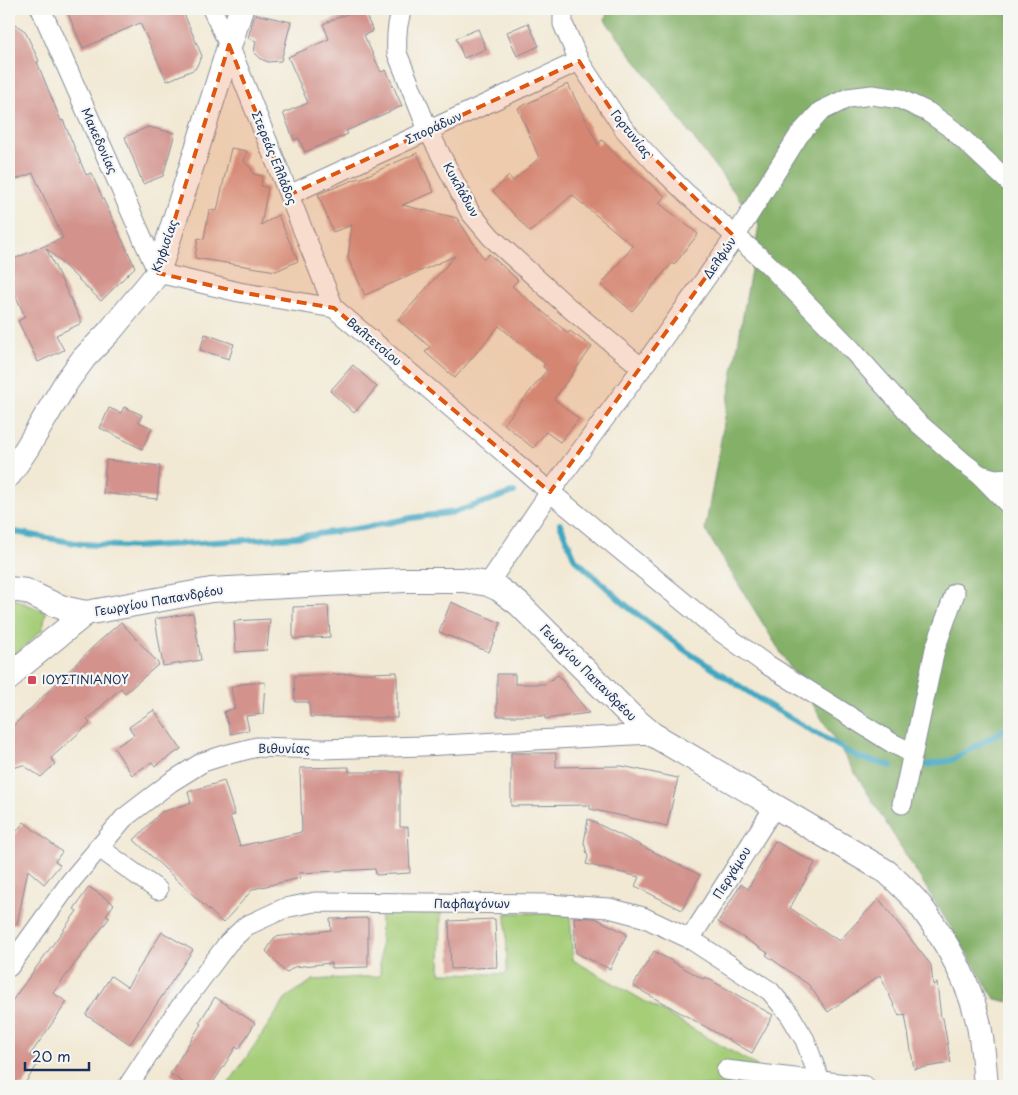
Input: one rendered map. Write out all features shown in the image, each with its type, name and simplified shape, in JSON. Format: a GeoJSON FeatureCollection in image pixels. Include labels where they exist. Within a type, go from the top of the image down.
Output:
{"type":"FeatureCollection","features":[{"type":"Feature","properties":{"kind":"street","name":"Μακεδονίας"},"geometry":{"type":"LineString","coordinates":[[41,9],[158,273]]}},
{"type":"Feature","properties":{"kind":"street","name":"Στερεάς Ελλάδος"},"geometry":{"type":"LineString","coordinates":[[212,9],[229,46],[334,308]]}},
{"type":"Feature","properties":{"kind":"street","name":"Κηφισίας"},"geometry":{"type":"LineString","coordinates":[[9,475],[28,448],[67,381],[84,358],[110,331],[158,273],[241,9]]}},
{"type":"Feature","properties":{"kind":"street","name":"Κυκλάδων"},"geometry":{"type":"LineString","coordinates":[[402,9],[397,34],[397,53],[428,130],[470,212],[491,237],[568,307],[642,368]]}},
{"type":"Feature","properties":{"kind":"street","name":"Γορτυνίας"},"geometry":{"type":"LineString","coordinates":[[563,9],[563,24],[579,61],[624,129],[680,187],[769,265],[809,305],[917,422],[980,475],[1009,505]]}},
{"type":"Feature","properties":{"kind":"street","name":"Σποράδων"},"geometry":{"type":"LineString","coordinates":[[288,195],[579,61]]}},
{"type":"Feature","properties":{"kind":"street","name":"Δελφών"},"geometry":{"type":"LineString","coordinates":[[488,584],[550,492],[642,368],[735,236],[799,135],[821,111],[848,98],[872,95],[900,99],[928,112],[952,129],[1009,182]]}},
{"type":"Feature","properties":{"kind":"street"},"geometry":{"type":"LineString","coordinates":[[158,273],[239,292],[334,308]]}},
{"type":"Feature","properties":{"kind":"street","name":"Βαλτετσίου"},"geometry":{"type":"LineString","coordinates":[[334,308],[550,492],[741,647],[892,743],[912,753]]}},
{"type":"Feature","properties":{"kind":"street"},"geometry":{"type":"LineString","coordinates":[[980,475],[995,479],[1009,478]]}},
{"type":"Feature","properties":{"kind":"street","name":"Γεωργίου Παπανδρέου"},"geometry":{"type":"LineString","coordinates":[[15,585],[53,604],[86,613],[211,590],[406,580],[463,580],[488,584],[499,589],[520,604],[632,717],[652,734],[887,872],[921,907],[958,966],[970,993],[978,1020],[986,1086]]}},
{"type":"Feature","properties":{"kind":"street"},"geometry":{"type":"LineString","coordinates":[[902,804],[935,649],[955,592]]}},
{"type":"Feature","properties":{"kind":"street"},"geometry":{"type":"LineString","coordinates":[[9,678],[16,670],[86,613]]}},
{"type":"Feature","properties":{"kind":"street","name":"Βιθυνίας"},"geometry":{"type":"LineString","coordinates":[[9,967],[71,881],[124,818],[171,782],[203,762],[225,754],[257,747],[322,749],[652,734]]}},
{"type":"Feature","properties":{"kind":"street","name":"Περγάμου"},"geometry":{"type":"LineString","coordinates":[[690,939],[775,806]]}},
{"type":"Feature","properties":{"kind":"street"},"geometry":{"type":"LineString","coordinates":[[98,847],[158,890]]}},
{"type":"Feature","properties":{"kind":"street","name":"Παφλαγόνων"},"geometry":{"type":"LineString","coordinates":[[128,1086],[175,1014],[228,943],[246,926],[285,908],[316,902],[547,904],[609,908],[643,917],[690,939],[770,991],[790,1015],[805,1040],[821,1084]]}},
{"type":"Feature","properties":{"kind":"street"},"geometry":{"type":"LineString","coordinates":[[726,1070],[821,1084],[864,1086]]}},
{"type":"Feature","properties":{"kind":"highlighted area"},"geometry":{"type":"Polygon","coordinates":[[[229,45],[289,195],[579,61],[624,129],[735,237],[550,492],[334,308],[239,292],[158,273],[229,45]]]}},
{"type":"Feature","properties":{"kind":"green space"},"geometry":{"type":"Polygon","coordinates":[[[608,9],[1009,9],[1009,1002],[995,999],[705,530],[759,225],[605,20],[608,9]]]}},
{"type":"Feature","properties":{"kind":"green space"},"geometry":{"type":"Polygon","coordinates":[[[9,597],[46,612],[43,629],[9,661],[9,597]]]}},
{"type":"Feature","properties":{"kind":"green space"},"geometry":{"type":"Polygon","coordinates":[[[441,911],[440,973],[507,974],[506,913],[570,913],[573,960],[757,1066],[749,1086],[227,1086],[287,997],[313,980],[380,976],[381,913],[441,911]]]}},
{"type":"Feature","properties":{"kind":"building"},"geometry":{"type":"Polygon","coordinates":[[[66,9],[182,9],[202,56],[195,69],[167,81],[140,23],[83,48],[66,9]]]}},
{"type":"Feature","properties":{"kind":"building"},"geometry":{"type":"Polygon","coordinates":[[[363,9],[373,31],[364,35],[381,72],[386,70],[402,106],[346,131],[348,134],[305,152],[299,138],[294,140],[283,113],[308,103],[288,57],[329,39],[323,24],[363,9]]]}},
{"type":"Feature","properties":{"kind":"building"},"geometry":{"type":"Polygon","coordinates":[[[255,14],[291,22],[281,61],[268,62],[261,59],[254,52],[256,41],[248,38],[255,14]]]}},
{"type":"Feature","properties":{"kind":"building"},"geometry":{"type":"Polygon","coordinates":[[[9,20],[25,31],[39,61],[37,62],[61,121],[63,120],[86,175],[91,173],[135,267],[101,301],[46,248],[82,323],[56,335],[64,350],[38,362],[18,321],[25,317],[9,280],[13,278],[9,268],[9,261],[63,238],[33,173],[9,182],[9,20]]]}},
{"type":"Feature","properties":{"kind":"building"},"geometry":{"type":"Polygon","coordinates":[[[528,23],[539,46],[517,56],[507,32],[528,23]]]}},
{"type":"Feature","properties":{"kind":"building"},"geometry":{"type":"Polygon","coordinates":[[[478,29],[486,49],[464,58],[456,38],[478,29]]]}},
{"type":"Feature","properties":{"kind":"building"},"geometry":{"type":"Polygon","coordinates":[[[568,84],[598,145],[602,140],[617,156],[665,196],[659,203],[698,234],[674,265],[672,263],[632,311],[601,285],[633,246],[572,195],[530,232],[493,191],[509,176],[513,181],[539,158],[518,108],[568,84]]]}},
{"type":"Feature","properties":{"kind":"building"},"geometry":{"type":"Polygon","coordinates":[[[148,127],[175,133],[163,176],[143,184],[125,137],[148,127]]]}},
{"type":"Feature","properties":{"kind":"building"},"geometry":{"type":"Polygon","coordinates":[[[231,148],[247,151],[244,162],[251,168],[253,174],[262,176],[261,186],[268,188],[261,225],[278,215],[298,261],[276,271],[195,258],[198,238],[204,239],[209,210],[217,211],[231,148]]]}},
{"type":"Feature","properties":{"kind":"building"},"geometry":{"type":"Polygon","coordinates":[[[417,153],[434,192],[402,205],[457,218],[484,259],[489,254],[518,280],[512,286],[568,333],[570,331],[592,347],[554,399],[579,419],[560,442],[546,432],[533,448],[504,424],[547,370],[543,367],[545,364],[499,326],[455,378],[425,352],[430,347],[398,320],[455,256],[365,295],[348,258],[352,225],[333,232],[318,194],[359,179],[417,153]]]}},
{"type":"Feature","properties":{"kind":"building"},"geometry":{"type":"Polygon","coordinates":[[[205,334],[234,344],[229,359],[200,350],[205,334]]]}},
{"type":"Feature","properties":{"kind":"building"},"geometry":{"type":"Polygon","coordinates":[[[353,365],[377,387],[354,413],[330,391],[353,365]]]}},
{"type":"Feature","properties":{"kind":"building"},"geometry":{"type":"Polygon","coordinates":[[[124,407],[142,415],[139,422],[152,428],[142,449],[100,428],[109,408],[121,413],[124,407]]]}},
{"type":"Feature","properties":{"kind":"building"},"geometry":{"type":"Polygon","coordinates":[[[106,460],[160,466],[157,499],[103,493],[106,460]]]}},
{"type":"Feature","properties":{"kind":"building"},"geometry":{"type":"Polygon","coordinates":[[[451,602],[501,623],[489,652],[439,632],[451,602]]]}},
{"type":"Feature","properties":{"kind":"building"},"geometry":{"type":"Polygon","coordinates":[[[328,606],[330,637],[293,639],[293,607],[328,606]]]}},
{"type":"Feature","properties":{"kind":"building"},"geometry":{"type":"Polygon","coordinates":[[[193,613],[201,660],[163,666],[155,619],[193,613]]]}},
{"type":"Feature","properties":{"kind":"building"},"geometry":{"type":"Polygon","coordinates":[[[270,619],[267,650],[236,652],[234,621],[270,619]]]}},
{"type":"Feature","properties":{"kind":"building"},"geometry":{"type":"Polygon","coordinates":[[[121,622],[159,664],[125,693],[121,688],[87,720],[90,723],[51,758],[55,764],[41,777],[23,765],[9,769],[9,730],[121,622]]]}},
{"type":"Feature","properties":{"kind":"building"},"geometry":{"type":"Polygon","coordinates":[[[397,672],[397,718],[310,717],[309,702],[295,702],[294,676],[397,672]]]}},
{"type":"Feature","properties":{"kind":"building"},"geometry":{"type":"Polygon","coordinates":[[[497,674],[515,674],[515,684],[545,684],[558,675],[589,713],[545,719],[545,716],[497,716],[497,674]]]}},
{"type":"Feature","properties":{"kind":"building"},"geometry":{"type":"Polygon","coordinates":[[[265,682],[263,714],[246,716],[249,730],[231,734],[224,712],[235,708],[231,687],[240,684],[265,682]]]}},
{"type":"Feature","properties":{"kind":"building"},"geometry":{"type":"Polygon","coordinates":[[[154,710],[181,749],[155,766],[152,762],[132,775],[114,748],[134,735],[129,727],[154,710]]]}},
{"type":"Feature","properties":{"kind":"building"},"geometry":{"type":"Polygon","coordinates":[[[511,753],[556,753],[556,767],[622,766],[678,778],[667,826],[590,809],[590,805],[511,806],[511,753]]]}},
{"type":"Feature","properties":{"kind":"building"},"geometry":{"type":"Polygon","coordinates":[[[349,767],[349,772],[400,772],[400,827],[408,827],[410,873],[376,875],[375,869],[299,873],[300,878],[253,889],[223,923],[134,840],[161,812],[191,803],[188,792],[224,781],[235,815],[230,816],[240,846],[302,832],[300,768],[349,767]]]}},
{"type":"Feature","properties":{"kind":"building"},"geometry":{"type":"Polygon","coordinates":[[[588,819],[700,875],[682,910],[635,886],[639,877],[586,864],[588,857],[584,843],[588,819]]]}},
{"type":"Feature","properties":{"kind":"building"},"geometry":{"type":"Polygon","coordinates":[[[24,822],[62,852],[55,861],[60,865],[44,884],[28,870],[17,924],[9,924],[9,841],[24,822]]]}},
{"type":"Feature","properties":{"kind":"building"},"geometry":{"type":"Polygon","coordinates":[[[775,841],[815,863],[790,908],[839,941],[879,899],[931,965],[933,985],[937,983],[941,1018],[943,1018],[951,1063],[914,1069],[905,1014],[899,1016],[880,975],[828,1012],[809,985],[766,955],[768,953],[718,922],[741,884],[748,889],[775,841]]]}},
{"type":"Feature","properties":{"kind":"building"},"geometry":{"type":"Polygon","coordinates":[[[89,887],[114,904],[106,915],[110,917],[53,993],[67,1002],[30,1055],[40,1061],[23,1086],[9,1086],[9,1005],[77,911],[74,909],[89,887]]]}},
{"type":"Feature","properties":{"kind":"building"},"geometry":{"type":"Polygon","coordinates":[[[574,917],[595,918],[627,934],[610,969],[576,953],[574,917]]]}},
{"type":"Feature","properties":{"kind":"building"},"geometry":{"type":"Polygon","coordinates":[[[368,918],[368,967],[331,968],[331,963],[294,967],[286,973],[266,951],[275,937],[331,930],[330,919],[368,918]]]}},
{"type":"Feature","properties":{"kind":"building"},"geometry":{"type":"Polygon","coordinates":[[[495,919],[497,967],[451,969],[449,921],[495,919]]]}},
{"type":"Feature","properties":{"kind":"building"},"geometry":{"type":"Polygon","coordinates":[[[162,932],[193,950],[130,1044],[86,1015],[111,976],[127,987],[162,932]]]}},
{"type":"Feature","properties":{"kind":"building"},"geometry":{"type":"Polygon","coordinates":[[[654,951],[773,1015],[752,1053],[633,986],[654,951]]]}},
{"type":"Feature","properties":{"kind":"building"},"geometry":{"type":"Polygon","coordinates":[[[215,997],[255,1023],[239,1049],[236,1047],[211,1086],[189,1086],[170,1074],[201,1024],[199,1023],[215,997]]]}},
{"type":"Feature","properties":{"kind":"waterway"},"geometry":{"type":"LineString","coordinates":[[9,531],[81,544],[135,547],[296,537],[455,512],[514,492]]}},
{"type":"Feature","properties":{"kind":"waterway"},"geometry":{"type":"LineString","coordinates":[[560,524],[575,559],[628,607],[686,651],[770,706],[857,757],[891,766]]}},
{"type":"Feature","properties":{"kind":"waterway"},"geometry":{"type":"LineString","coordinates":[[927,765],[952,760],[1009,727]]}},
{"type":"Feature","properties":{"kind":"place","name":"ΙΟΥΣΤΙΝΙΑΝΟΥ"},"geometry":{"type":"Point","coordinates":[32,680]}}]}
